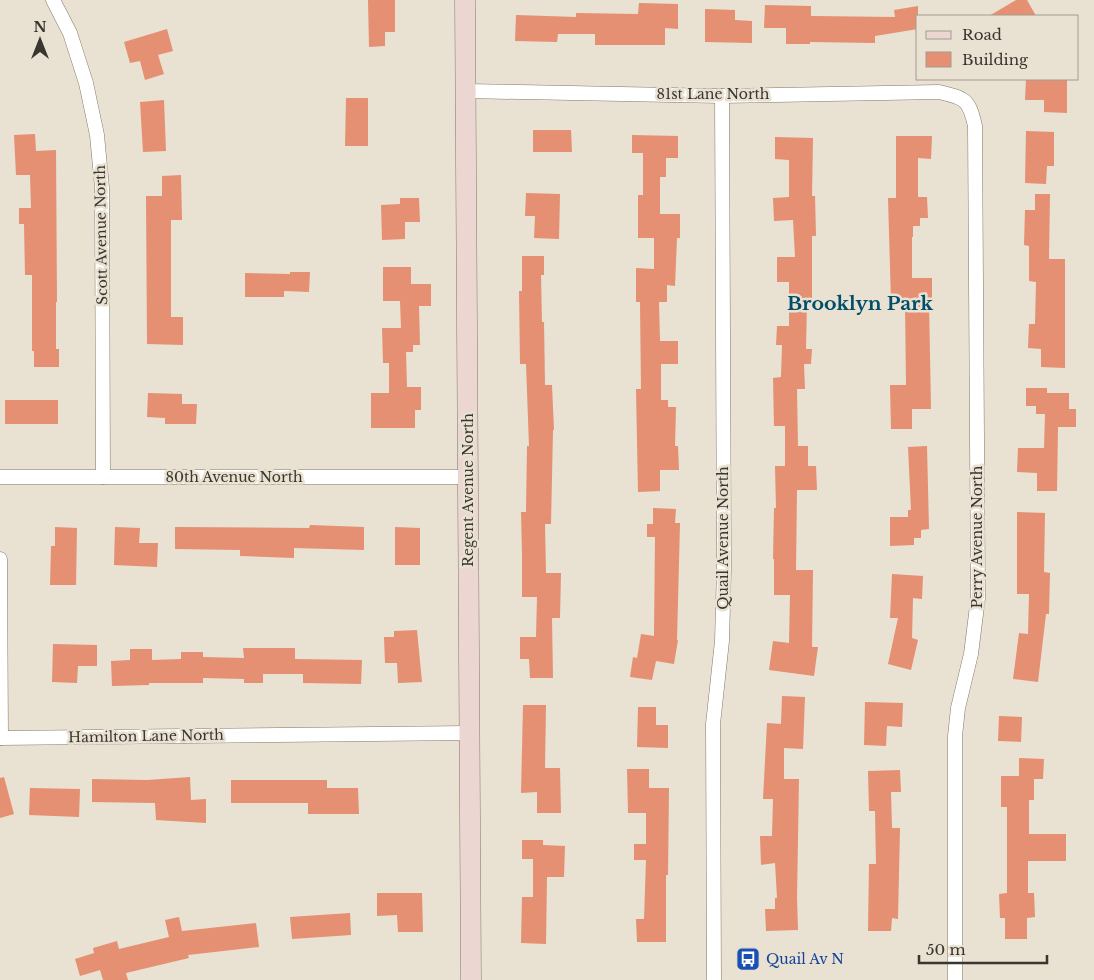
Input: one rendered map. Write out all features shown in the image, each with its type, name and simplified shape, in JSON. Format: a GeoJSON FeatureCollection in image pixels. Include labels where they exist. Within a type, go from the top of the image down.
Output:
{"type":"FeatureCollection","features":[{"type":"Feature","properties":{"kind":"street","name":"Scott Avenue North"},"geometry":{"type":"LineString","coordinates":[[53,0],[70,33],[84,75],[97,135],[102,188],[103,477]]}},
{"type":"Feature","properties":{"kind":"street","name":"Regent Avenue North"},"geometry":{"type":"LineString","coordinates":[[465,0],[471,980]]}},
{"type":"Feature","properties":{"kind":"street","name":"81st Lane North"},"geometry":{"type":"LineString","coordinates":[[465,91],[722,96],[939,92],[960,97]]}},
{"type":"Feature","properties":{"kind":"street","name":"Quail Avenue North"},"geometry":{"type":"LineString","coordinates":[[714,980],[713,724],[722,641],[724,568],[722,96]]}},
{"type":"Feature","properties":{"kind":"street","name":"Perry Avenue North"},"geometry":{"type":"LineString","coordinates":[[955,980],[955,736],[958,708],[971,654],[978,598],[975,126],[972,109],[960,97]]}},
{"type":"Feature","properties":{"kind":"street","name":"80th Avenue North"},"geometry":{"type":"LineString","coordinates":[[0,477],[468,477]]}},
{"type":"Feature","properties":{"kind":"street","name":"Hamilton Lane North"},"geometry":{"type":"LineString","coordinates":[[0,559],[0,738],[469,732]]}},
{"type":"Feature","properties":{"kind":"building"},"geometry":{"type":"Polygon","coordinates":[[[368,0],[395,0],[395,32],[385,32],[385,46],[369,47],[368,0]]]}},
{"type":"Feature","properties":{"kind":"building"},"geometry":{"type":"Polygon","coordinates":[[[1016,0],[1027,0],[1035,15],[991,15],[1016,0]]]}},
{"type":"Feature","properties":{"kind":"building"},"geometry":{"type":"Polygon","coordinates":[[[639,3],[678,4],[678,29],[665,28],[665,45],[595,45],[595,34],[558,34],[557,42],[515,41],[516,15],[576,17],[576,13],[638,14],[639,3]]]}},
{"type":"Feature","properties":{"kind":"building"},"geometry":{"type":"Polygon","coordinates":[[[765,5],[811,6],[811,16],[895,17],[894,10],[918,6],[916,29],[875,36],[875,43],[810,42],[810,44],[786,44],[786,28],[764,28],[765,5]]]}},
{"type":"Feature","properties":{"kind":"building"},"geometry":{"type":"Polygon","coordinates":[[[705,9],[735,10],[735,20],[752,21],[752,43],[705,42],[705,9]]]}},
{"type":"Feature","properties":{"kind":"building"},"geometry":{"type":"Polygon","coordinates":[[[167,29],[173,51],[158,55],[164,74],[145,80],[140,61],[130,63],[124,42],[167,29]]]}},
{"type":"Feature","properties":{"kind":"building"},"geometry":{"type":"Polygon","coordinates":[[[1026,80],[1067,80],[1067,113],[1044,112],[1044,100],[1025,100],[1026,80]]]}},
{"type":"Feature","properties":{"kind":"building"},"geometry":{"type":"Polygon","coordinates":[[[346,98],[368,98],[368,146],[345,146],[346,98]]]}},
{"type":"Feature","properties":{"kind":"building"},"geometry":{"type":"Polygon","coordinates":[[[164,100],[166,151],[143,152],[140,102],[164,100]]]}},
{"type":"Feature","properties":{"kind":"building"},"geometry":{"type":"Polygon","coordinates":[[[533,130],[571,130],[572,152],[533,152],[533,130]]]}},
{"type":"Feature","properties":{"kind":"building"},"geometry":{"type":"Polygon","coordinates":[[[1026,131],[1054,132],[1054,166],[1047,166],[1046,184],[1025,183],[1026,131]]]}},
{"type":"Feature","properties":{"kind":"building"},"geometry":{"type":"Polygon","coordinates":[[[35,134],[36,151],[56,150],[56,349],[59,349],[59,367],[34,367],[34,351],[32,351],[32,275],[25,275],[24,224],[19,224],[19,208],[31,208],[30,175],[16,175],[14,135],[35,134]]]}},
{"type":"Feature","properties":{"kind":"building"},"geometry":{"type":"Polygon","coordinates":[[[632,135],[678,136],[678,158],[666,158],[666,177],[660,177],[660,214],[680,214],[680,238],[677,238],[675,286],[667,285],[667,302],[659,302],[660,341],[678,341],[678,364],[661,364],[661,400],[668,400],[668,407],[676,407],[675,446],[678,446],[679,470],[660,470],[660,491],[638,492],[636,389],[641,389],[640,302],[636,302],[636,268],[654,269],[654,238],[638,238],[638,195],[643,195],[643,153],[632,153],[632,135]]]}},
{"type":"Feature","properties":{"kind":"building"},"geometry":{"type":"Polygon","coordinates":[[[896,136],[932,136],[931,159],[918,158],[918,197],[927,197],[928,218],[920,218],[920,226],[913,226],[912,237],[912,278],[932,278],[932,302],[929,302],[931,409],[912,409],[912,429],[891,429],[890,385],[906,385],[905,302],[891,302],[888,198],[896,198],[896,136]]]}},
{"type":"Feature","properties":{"kind":"building"},"geometry":{"type":"Polygon","coordinates":[[[775,137],[813,138],[812,196],[815,196],[816,236],[812,236],[812,302],[807,302],[806,349],[812,349],[811,364],[804,364],[805,389],[797,389],[798,446],[808,446],[808,466],[816,466],[817,490],[797,490],[796,570],[813,570],[812,647],[818,647],[814,676],[769,670],[773,641],[789,643],[790,595],[774,595],[775,466],[785,466],[785,426],[774,426],[773,378],[781,377],[782,345],[776,345],[777,326],[789,326],[789,282],[777,282],[777,257],[795,257],[793,220],[774,221],[773,198],[789,197],[789,160],[775,159],[775,137]]]}},
{"type":"Feature","properties":{"kind":"building"},"geometry":{"type":"Polygon","coordinates":[[[181,175],[182,220],[171,220],[171,317],[183,317],[183,345],[147,344],[146,196],[162,196],[162,176],[181,175]]]}},
{"type":"Feature","properties":{"kind":"building"},"geometry":{"type":"Polygon","coordinates":[[[526,193],[560,194],[559,239],[534,238],[535,216],[525,216],[526,193]]]}},
{"type":"Feature","properties":{"kind":"building"},"geometry":{"type":"Polygon","coordinates":[[[1035,194],[1050,194],[1049,259],[1065,259],[1065,368],[1041,367],[1041,349],[1028,348],[1029,324],[1035,324],[1036,282],[1029,281],[1029,246],[1024,245],[1025,210],[1035,210],[1035,194]]]}},
{"type":"Feature","properties":{"kind":"building"},"geometry":{"type":"Polygon","coordinates":[[[400,198],[419,198],[420,222],[405,222],[405,239],[382,240],[381,205],[400,204],[400,198]]]}},
{"type":"Feature","properties":{"kind":"building"},"geometry":{"type":"Polygon","coordinates":[[[522,256],[544,256],[544,275],[541,275],[545,385],[552,385],[554,430],[551,524],[545,524],[546,573],[561,573],[560,618],[552,618],[553,678],[530,678],[529,659],[520,659],[520,637],[536,637],[537,597],[522,597],[521,512],[526,512],[527,446],[529,446],[526,364],[520,364],[519,291],[522,291],[522,256]]]}},
{"type":"Feature","properties":{"kind":"building"},"geometry":{"type":"Polygon","coordinates":[[[383,267],[411,267],[411,284],[431,284],[431,306],[419,306],[420,345],[413,345],[413,352],[406,352],[407,387],[421,387],[421,410],[415,410],[415,428],[371,428],[371,393],[389,393],[389,363],[383,363],[382,328],[401,328],[400,301],[383,301],[383,267]]]}},
{"type":"Feature","properties":{"kind":"building"},"geometry":{"type":"Polygon","coordinates":[[[290,272],[310,272],[309,292],[284,291],[284,297],[245,297],[245,273],[290,274],[290,272]]]}},
{"type":"Feature","properties":{"kind":"building"},"geometry":{"type":"Polygon","coordinates":[[[1026,388],[1047,388],[1047,393],[1069,393],[1069,409],[1076,409],[1076,427],[1058,427],[1057,491],[1037,491],[1037,473],[1017,472],[1018,448],[1044,448],[1045,414],[1036,414],[1036,406],[1026,406],[1026,388]]]}},
{"type":"Feature","properties":{"kind":"building"},"geometry":{"type":"Polygon","coordinates":[[[148,393],[182,394],[182,404],[197,404],[196,424],[165,424],[165,418],[147,417],[148,393]]]}},
{"type":"Feature","properties":{"kind":"building"},"geometry":{"type":"Polygon","coordinates":[[[5,400],[58,400],[58,424],[5,424],[5,400]]]}},
{"type":"Feature","properties":{"kind":"building"},"geometry":{"type":"Polygon","coordinates":[[[927,446],[929,529],[921,530],[921,538],[914,538],[914,545],[890,546],[890,517],[908,517],[908,510],[911,510],[908,447],[927,446]]]}},
{"type":"Feature","properties":{"kind":"building"},"geometry":{"type":"Polygon","coordinates":[[[653,508],[676,509],[675,523],[680,523],[678,640],[674,664],[656,661],[652,680],[630,677],[633,657],[637,658],[641,634],[654,636],[655,537],[647,537],[647,524],[653,524],[653,508]]]}},
{"type":"Feature","properties":{"kind":"building"},"geometry":{"type":"Polygon","coordinates":[[[1017,512],[1045,513],[1044,572],[1050,573],[1049,614],[1046,614],[1038,682],[1013,679],[1019,633],[1028,634],[1029,594],[1017,594],[1017,512]]]}},
{"type":"Feature","properties":{"kind":"building"},"geometry":{"type":"Polygon","coordinates":[[[310,525],[364,527],[364,550],[294,548],[294,558],[240,556],[240,550],[175,549],[175,527],[309,528],[310,525]]]}},
{"type":"Feature","properties":{"kind":"building"},"geometry":{"type":"Polygon","coordinates":[[[55,527],[77,528],[76,585],[50,585],[51,546],[55,546],[55,527]]]}},
{"type":"Feature","properties":{"kind":"building"},"geometry":{"type":"Polygon","coordinates":[[[115,527],[140,528],[139,543],[158,543],[157,567],[114,565],[115,527]]]}},
{"type":"Feature","properties":{"kind":"building"},"geometry":{"type":"Polygon","coordinates":[[[395,527],[420,528],[420,565],[395,565],[395,527]]]}},
{"type":"Feature","properties":{"kind":"building"},"geometry":{"type":"Polygon","coordinates":[[[892,574],[923,576],[922,599],[913,598],[912,638],[918,640],[911,670],[888,664],[898,618],[890,618],[892,574]]]}},
{"type":"Feature","properties":{"kind":"building"},"geometry":{"type":"Polygon","coordinates":[[[417,630],[422,682],[398,683],[397,663],[385,663],[384,637],[394,637],[394,631],[417,630]]]}},
{"type":"Feature","properties":{"kind":"building"},"geometry":{"type":"Polygon","coordinates":[[[53,644],[97,645],[97,666],[78,666],[77,683],[52,682],[53,644]]]}},
{"type":"Feature","properties":{"kind":"building"},"geometry":{"type":"Polygon","coordinates":[[[243,648],[295,648],[295,659],[362,660],[361,684],[303,683],[303,674],[263,674],[263,683],[244,683],[244,679],[203,678],[203,683],[149,683],[149,685],[112,686],[111,661],[130,660],[130,649],[152,649],[152,660],[181,659],[181,652],[203,652],[203,657],[244,658],[243,648]]]}},
{"type":"Feature","properties":{"kind":"building"},"geometry":{"type":"Polygon","coordinates":[[[782,696],[805,697],[803,749],[784,748],[784,779],[799,779],[798,930],[766,931],[765,909],[775,909],[775,898],[777,898],[775,863],[761,865],[760,836],[772,836],[773,799],[763,799],[767,723],[781,724],[782,696]]]}},
{"type":"Feature","properties":{"kind":"building"},"geometry":{"type":"Polygon","coordinates":[[[865,702],[903,703],[902,727],[887,726],[886,746],[864,745],[865,702]]]}},
{"type":"Feature","properties":{"kind":"building"},"geometry":{"type":"Polygon","coordinates":[[[523,705],[546,705],[545,768],[560,768],[561,813],[537,813],[537,792],[521,793],[523,705]]]}},
{"type":"Feature","properties":{"kind":"building"},"geometry":{"type":"Polygon","coordinates":[[[638,707],[656,707],[656,725],[668,725],[668,748],[637,747],[638,707]]]}},
{"type":"Feature","properties":{"kind":"building"},"geometry":{"type":"Polygon","coordinates":[[[999,716],[1022,717],[1021,742],[998,741],[999,716]]]}},
{"type":"Feature","properties":{"kind":"building"},"geometry":{"type":"Polygon","coordinates":[[[1019,758],[1044,759],[1043,779],[1034,779],[1034,800],[1029,800],[1029,834],[1066,834],[1066,861],[1028,861],[1028,893],[1034,893],[1035,917],[1027,918],[1027,939],[1005,939],[1005,918],[1000,918],[999,894],[1007,893],[1007,807],[1001,807],[1001,776],[1019,776],[1019,758]]]}},
{"type":"Feature","properties":{"kind":"building"},"geometry":{"type":"Polygon","coordinates":[[[627,769],[649,769],[649,788],[669,788],[666,942],[637,942],[636,919],[644,919],[646,860],[634,860],[634,844],[646,844],[646,813],[628,813],[627,769]]]}},
{"type":"Feature","properties":{"kind":"building"},"geometry":{"type":"Polygon","coordinates":[[[900,770],[901,792],[891,792],[892,828],[900,828],[898,919],[892,918],[891,931],[868,931],[869,864],[876,864],[875,811],[869,811],[868,771],[900,770]]]}},
{"type":"Feature","properties":{"kind":"building"},"geometry":{"type":"Polygon","coordinates":[[[4,777],[14,814],[0,818],[0,778],[4,777]]]}},
{"type":"Feature","properties":{"kind":"building"},"geometry":{"type":"Polygon","coordinates":[[[190,777],[191,800],[206,799],[206,823],[156,820],[155,803],[92,802],[92,779],[147,780],[190,777]]]}},
{"type":"Feature","properties":{"kind":"building"},"geometry":{"type":"Polygon","coordinates":[[[231,780],[327,780],[327,788],[358,788],[359,814],[308,814],[308,803],[231,803],[231,780]]]}},
{"type":"Feature","properties":{"kind":"building"},"geometry":{"type":"Polygon","coordinates":[[[30,788],[80,789],[79,817],[29,815],[30,788]]]}},
{"type":"Feature","properties":{"kind":"building"},"geometry":{"type":"Polygon","coordinates":[[[522,840],[543,840],[543,845],[565,846],[564,877],[547,877],[546,944],[521,943],[522,897],[533,897],[533,859],[522,859],[522,840]]]}},
{"type":"Feature","properties":{"kind":"building"},"geometry":{"type":"Polygon","coordinates":[[[377,893],[422,893],[423,932],[398,932],[397,915],[377,916],[377,893]]]}},
{"type":"Feature","properties":{"kind":"building"},"geometry":{"type":"Polygon","coordinates":[[[350,913],[351,935],[292,939],[290,917],[350,913]]]}},
{"type":"Feature","properties":{"kind":"building"},"geometry":{"type":"Polygon","coordinates":[[[179,917],[182,931],[256,923],[259,947],[188,955],[189,958],[126,973],[128,980],[103,980],[100,970],[80,976],[75,959],[94,953],[93,948],[117,941],[119,949],[169,937],[165,920],[179,917]]]}},
{"type":"Feature","properties":{"kind":"place","name":"Quail Av N"},"geometry":{"type":"Point","coordinates":[748,959]}},
{"type":"Feature","properties":{"kind":"district","name":"Brooklyn Park"},"geometry":{"type":"Point","coordinates":[860,303]}}]}
